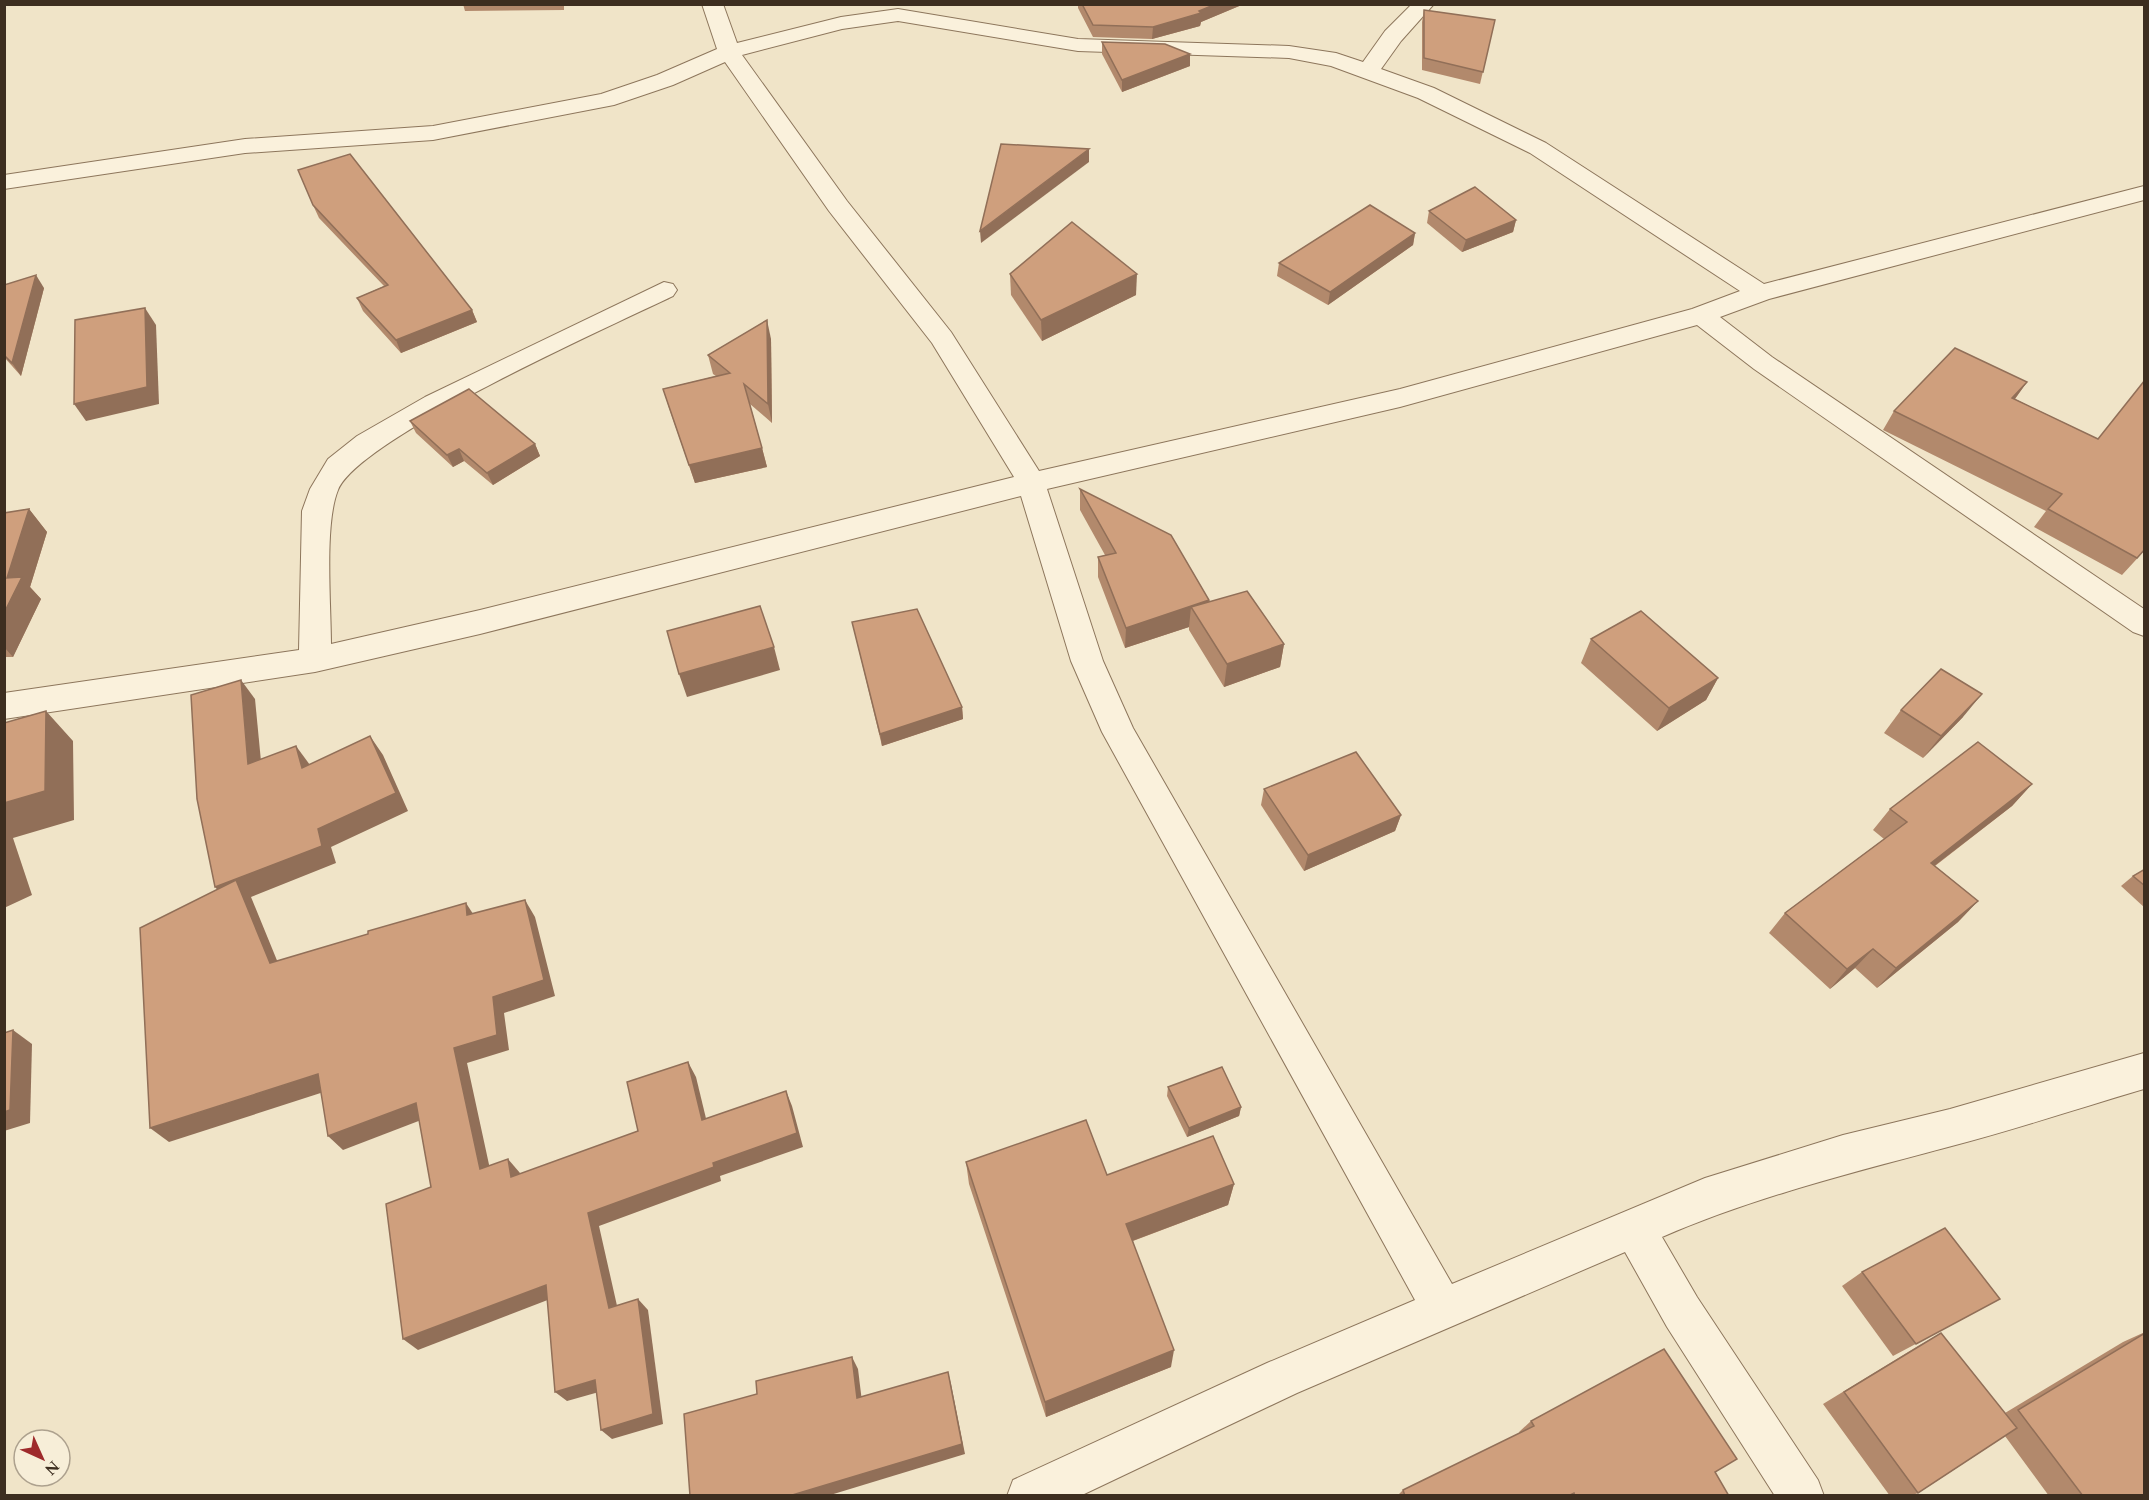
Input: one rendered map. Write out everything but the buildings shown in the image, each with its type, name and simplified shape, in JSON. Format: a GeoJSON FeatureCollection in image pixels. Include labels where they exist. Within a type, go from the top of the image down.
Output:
{"type":"FeatureCollection","features":[{"type":"Feature","properties":{"kind":"street"},"geometry":{"type":"LineString","coordinates":[[712,4],[729,52],[838,206],[942,338],[1014,451],[1031,483],[1087,661],[1118,732],[1443,1309]]}},
{"type":"Feature","properties":{"kind":"street"},"geometry":{"type":"LineString","coordinates":[[1368,71],[1393,36],[1424,4]]}},
{"type":"Feature","properties":{"kind":"street"},"geometry":{"type":"LineString","coordinates":[[4,182],[245,146],[433,133],[606,100],[665,80],[729,52],[841,23],[898,15],[1078,45],[1289,52],[1336,60],[1426,93],[1538,148],[1760,293]]}},
{"type":"Feature","properties":{"kind":"street"},"geometry":{"type":"LineString","coordinates":[[4,706],[315,660],[480,622],[1031,483],[1400,398],[1701,315],[1760,293],[2145,193]]}},
{"type":"Feature","properties":{"kind":"street"},"geometry":{"type":"LineString","coordinates":[[315,660],[317,511],[324,489],[338,466],[366,443],[435,403],[664,291]]}},
{"type":"Feature","properties":{"kind":"street"},"geometry":{"type":"LineString","coordinates":[[1701,315],[1773,370],[2145,624]]}},
{"type":"Feature","properties":{"kind":"street"},"geometry":{"type":"LineString","coordinates":[[1029,1496],[1282,1378],[1705,1198],[1843,1154],[1950,1128],[2145,1071]]}},
{"type":"Feature","properties":{"kind":"street"},"geometry":{"type":"LineString","coordinates":[[1634,1228],[1682,1312],[1802,1496]]}}]}
